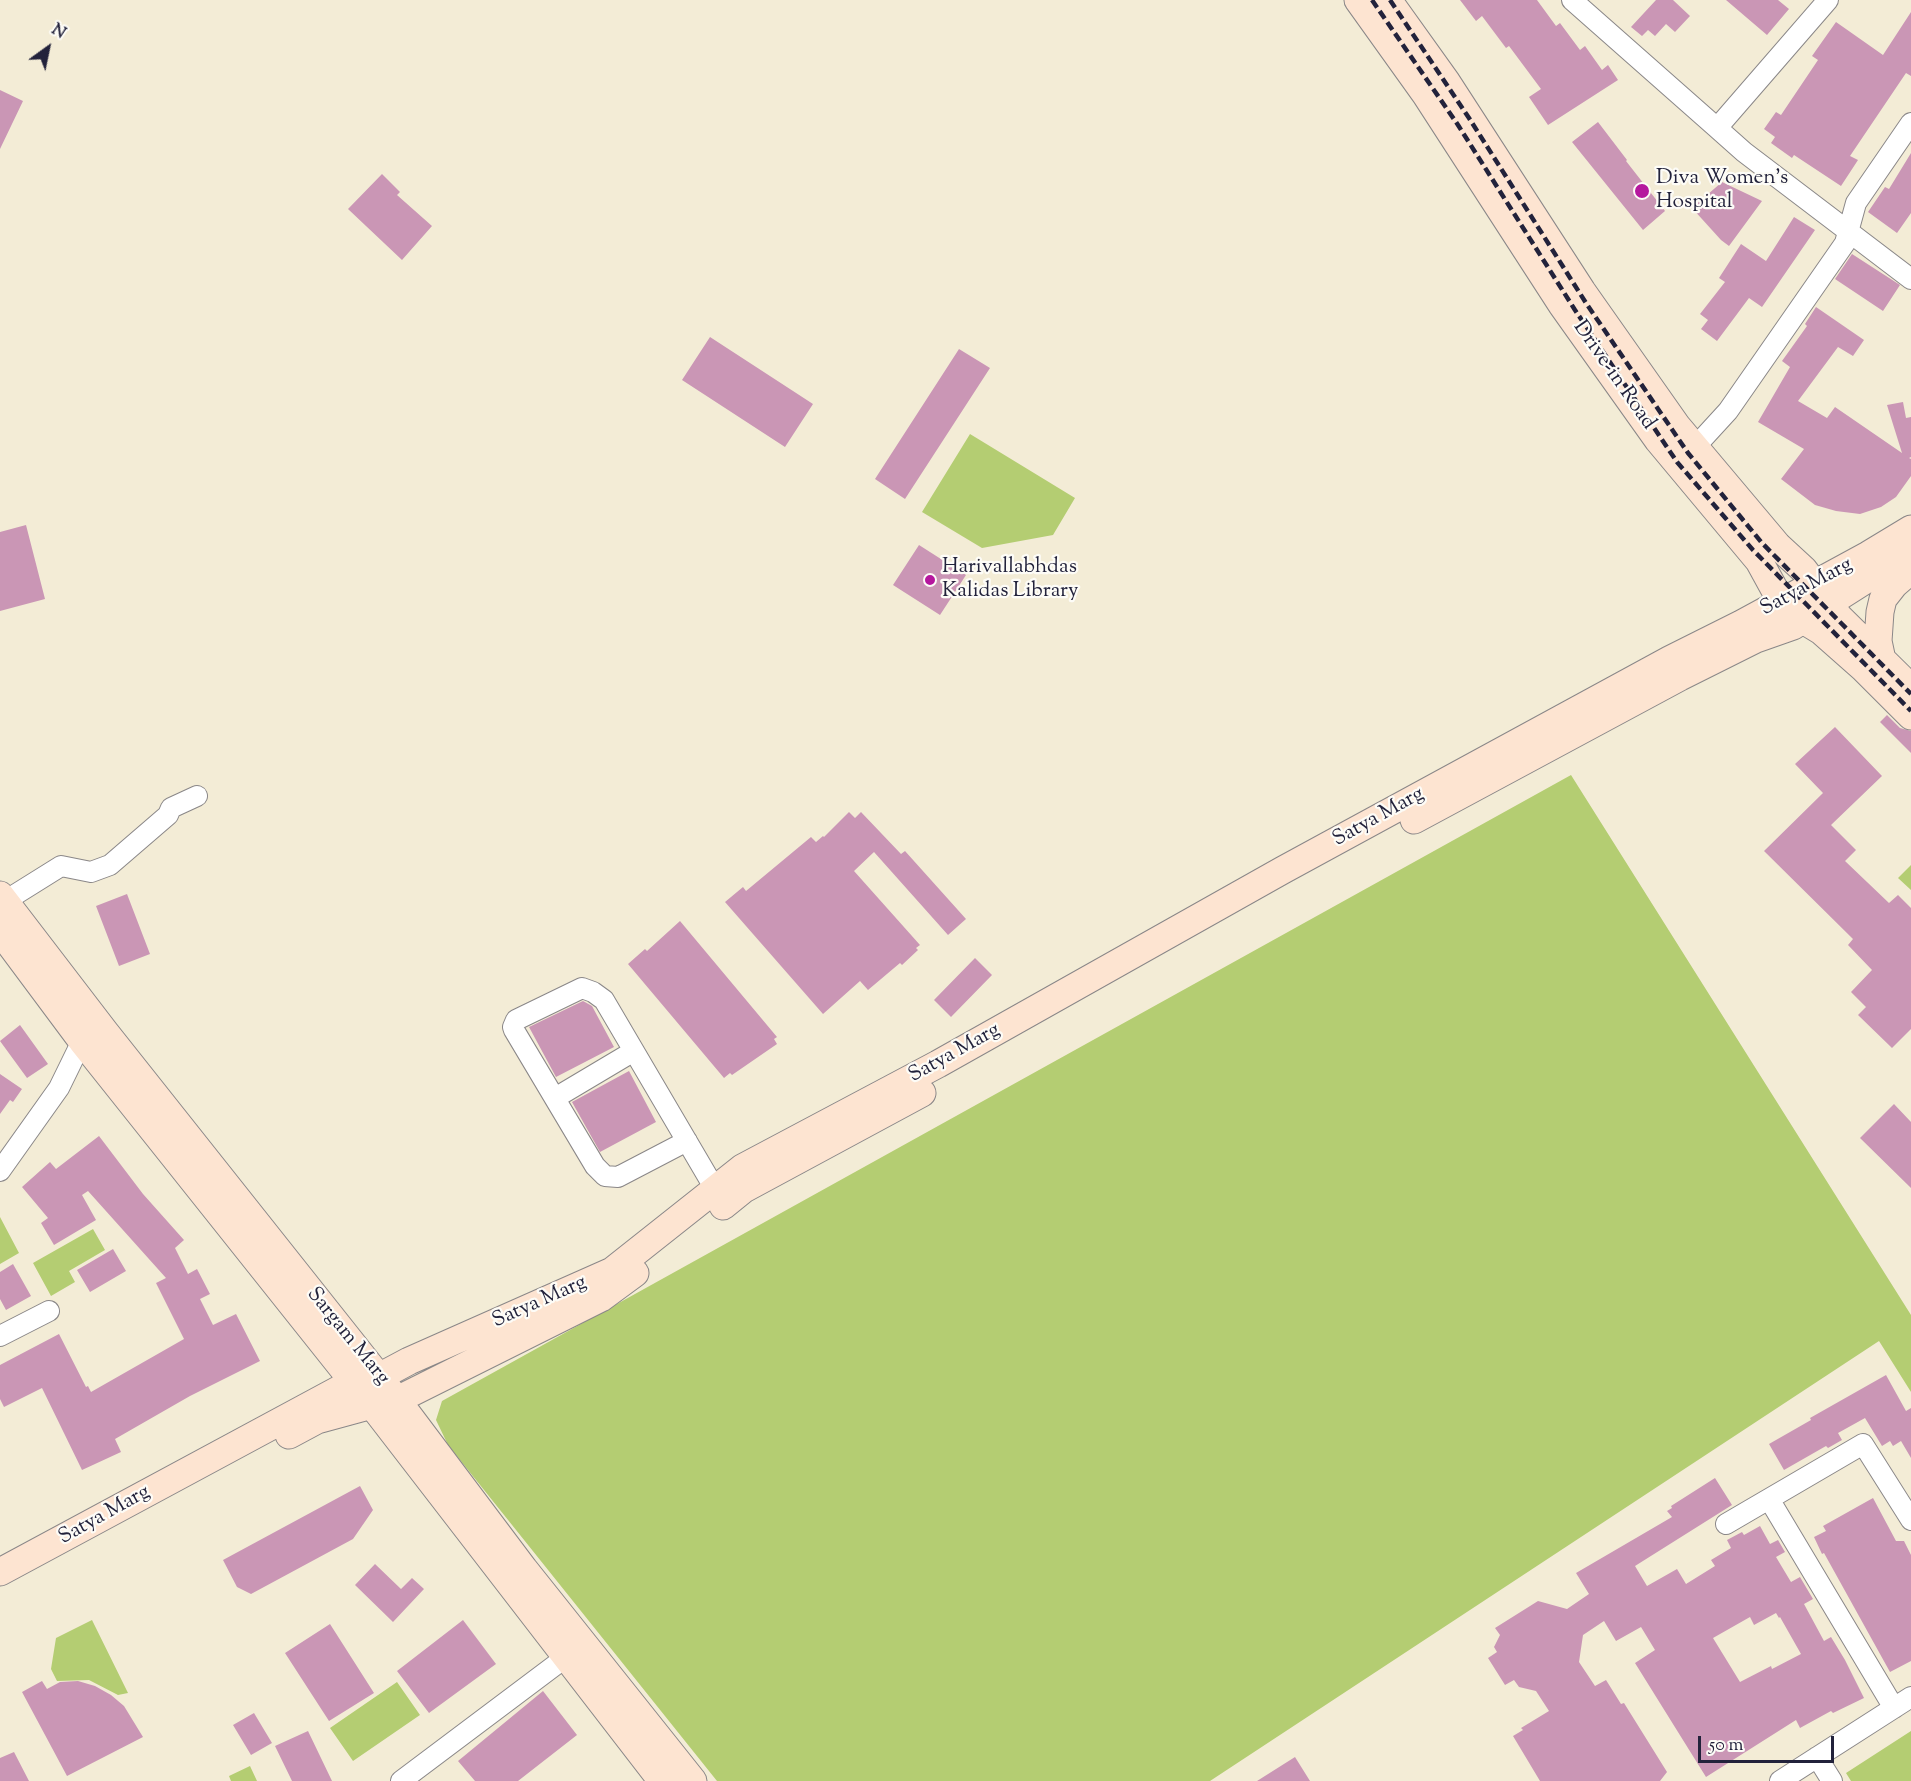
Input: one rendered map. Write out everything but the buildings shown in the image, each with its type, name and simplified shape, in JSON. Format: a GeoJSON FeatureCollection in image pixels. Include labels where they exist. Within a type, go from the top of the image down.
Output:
{"type":"FeatureCollection","features":[{"type":"Feature","properties":{"kind":"main road","name":"Drive-in Road"},"geometry":{"type":"LineString","coordinates":[[1358,0],[1426,95],[1562,305],[1658,440],[1759,561],[1783,600],[1803,620],[1821,631],[1864,669],[1911,716]]}},
{"type":"Feature","properties":{"kind":"main road","name":"Drive-in Road"},"geometry":{"type":"LineString","coordinates":[[1388,0],[1446,81],[1582,291],[1677,426],[1778,546],[1804,570],[1821,594],[1911,688]]}},
{"type":"Feature","properties":{"kind":"main road","name":"Satya Marg"},"geometry":{"type":"LineString","coordinates":[[0,1572],[366,1379],[612,1271],[742,1168],[849,1122],[1680,677],[1756,639],[1803,620],[1821,594],[1911,529]]}},
{"type":"Feature","properties":{"kind":"main road","name":"Satya Marg"},"geometry":{"type":"LineString","coordinates":[[0,1591],[317,1420],[384,1402],[601,1298],[667,1250],[744,1189],[938,1064],[1283,870],[1669,660],[1783,600],[1821,594],[1911,551]]}},
{"type":"Feature","properties":{"kind":"main road"},"geometry":{"type":"LineString","coordinates":[[1882,660],[1878,641],[1883,598],[1911,570]]}},
{"type":"Feature","properties":{"kind":"main road","name":"Sargam Marg"},"geometry":{"type":"LineString","coordinates":[[2,898],[366,1379],[524,1569],[693,1781]]}},
{"type":"Feature","properties":{"kind":"main road","name":"Sargam Marg"},"geometry":{"type":"LineString","coordinates":[[0,931],[82,1041],[366,1379]]}},
{"type":"Feature","properties":{"kind":"main road","name":"Sargam Marg"},"geometry":{"type":"LineString","coordinates":[[384,1402],[566,1657],[662,1781]]}},
{"type":"Feature","properties":{"kind":"street"},"geometry":{"type":"LineString","coordinates":[[1572,0],[1744,152],[1911,279]]}},
{"type":"Feature","properties":{"kind":"street"},"geometry":{"type":"LineString","coordinates":[[1717,128],[1828,0]]}},
{"type":"Feature","properties":{"kind":"street"},"geometry":{"type":"LineString","coordinates":[[1695,447],[1728,411],[1845,243],[1856,203],[1911,123]]}},
{"type":"Feature","properties":{"kind":"street"},"geometry":{"type":"LineString","coordinates":[[2,898],[61,866],[91,872],[110,865],[168,815],[171,808],[197,796]]}},
{"type":"Feature","properties":{"kind":"street"},"geometry":{"type":"LineString","coordinates":[[687,1141],[618,1177],[605,1176],[595,1166],[514,1030],[516,1020],[582,988],[604,1000],[634,1052],[687,1141],[715,1189]]}},
{"type":"Feature","properties":{"kind":"street"},"geometry":{"type":"LineString","coordinates":[[0,1170],[58,1088],[82,1041]]}},
{"type":"Feature","properties":{"kind":"street"},"geometry":{"type":"LineString","coordinates":[[555,1098],[634,1052]]}},
{"type":"Feature","properties":{"kind":"street"},"geometry":{"type":"LineString","coordinates":[[0,1336],[49,1311]]}},
{"type":"Feature","properties":{"kind":"street"},"geometry":{"type":"LineString","coordinates":[[1726,1524],[1863,1444],[1911,1520]]}},
{"type":"Feature","properties":{"kind":"street"},"geometry":{"type":"LineString","coordinates":[[1769,1499],[1894,1708]]}},
{"type":"Feature","properties":{"kind":"street"},"geometry":{"type":"LineString","coordinates":[[401,1781],[566,1657]]}},
{"type":"Feature","properties":{"kind":"street"},"geometry":{"type":"LineString","coordinates":[[1780,1781],[1911,1697]]}},
{"type":"Feature","properties":{"kind":"street"},"geometry":{"type":"LineString","coordinates":[[1816,1758],[1832,1781]]}},
{"type":"Feature","properties":{"kind":"green space"},"geometry":{"type":"Polygon","coordinates":[[[970,434],[1075,498],[1053,535],[982,548],[922,512],[970,434]]]}},
{"type":"Feature","properties":{"kind":"green space"},"geometry":{"type":"Polygon","coordinates":[[[1571,775],[1911,1315],[1911,1392],[1879,1341],[1210,1781],[717,1781],[448,1445],[436,1420],[442,1401],[1571,775]]]}},
{"type":"Feature","properties":{"kind":"green space"},"geometry":{"type":"Polygon","coordinates":[[[1911,865],[1911,890],[1898,878],[1911,865]]]}},
{"type":"Feature","properties":{"kind":"green space"},"geometry":{"type":"Polygon","coordinates":[[[0,1217],[19,1253],[0,1264],[0,1217]]]}},
{"type":"Feature","properties":{"kind":"green space"},"geometry":{"type":"Polygon","coordinates":[[[93,1229],[105,1250],[69,1271],[75,1282],[51,1296],[33,1263],[93,1229]]]}},
{"type":"Feature","properties":{"kind":"green space"},"geometry":{"type":"Polygon","coordinates":[[[92,1620],[128,1693],[118,1695],[89,1680],[57,1681],[51,1669],[56,1638],[92,1620]]]}},
{"type":"Feature","properties":{"kind":"green space"},"geometry":{"type":"Polygon","coordinates":[[[397,1682],[420,1715],[353,1761],[330,1728],[397,1682]]]}},
{"type":"Feature","properties":{"kind":"green space"},"geometry":{"type":"Polygon","coordinates":[[[1911,1731],[1911,1781],[1851,1781],[1846,1773],[1911,1731]]]}},
{"type":"Feature","properties":{"kind":"green space"},"geometry":{"type":"Polygon","coordinates":[[[250,1766],[257,1781],[231,1781],[229,1776],[250,1766]]]}},
{"type":"Feature","properties":{"kind":"railway"},"geometry":{"type":"LineString","coordinates":[[1372,0],[1458,125],[1575,310],[1677,462],[1753,550],[1911,711]]}},
{"type":"Feature","properties":{"kind":"railway"},"geometry":{"type":"LineString","coordinates":[[1390,0],[1469,118],[1586,303],[1688,453],[1762,543],[1911,694]]}},
{"type":"Feature","properties":{"kind":"place","name":"Diva Women's Hospital"},"geometry":{"type":"Point","coordinates":[1642,191]}},
{"type":"Feature","properties":{"kind":"place","name":"Harivallabhdas Kalidas Library"},"geometry":{"type":"Point","coordinates":[930,580]}}]}
